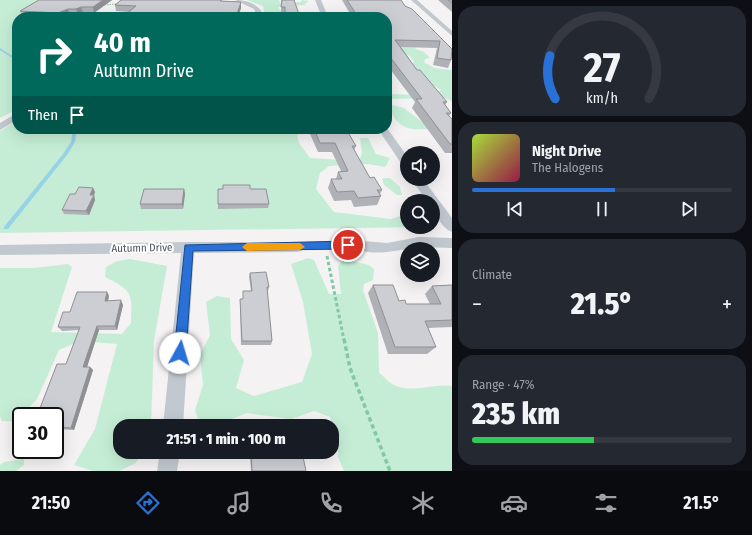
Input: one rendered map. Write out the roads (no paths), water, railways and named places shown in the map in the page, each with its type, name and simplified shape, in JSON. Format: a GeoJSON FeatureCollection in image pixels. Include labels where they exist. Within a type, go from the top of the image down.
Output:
{"type":"FeatureCollection","features":[{"type":"Feature","properties":{"kind":"street"},"geometry":{"type":"LineString","coordinates":[[238,0],[256,8],[260,12]]}},
{"type":"Feature","properties":{"kind":"street"},"geometry":{"type":"LineString","coordinates":[[318,0],[323,12]]}},
{"type":"Feature","properties":{"kind":"street"},"geometry":{"type":"LineString","coordinates":[[414,0],[452,34]]}},
{"type":"Feature","properties":{"kind":"street"},"geometry":{"type":"LineString","coordinates":[[0,127],[12,119]]}},
{"type":"Feature","properties":{"kind":"street"},"geometry":{"type":"LineString","coordinates":[[386,134],[400,154]]}},
{"type":"Feature","properties":{"kind":"street"},"geometry":{"type":"LineString","coordinates":[[422,186],[452,227]]}},
{"type":"Feature","properties":{"kind":"street","name":"Autumn Drive"},"geometry":{"type":"LineString","coordinates":[[363,246],[387,248],[419,242],[452,244]]}},
{"type":"Feature","properties":{"kind":"street"},"geometry":{"type":"LineString","coordinates":[[174,419],[188,247]]}},
{"type":"Feature","properties":{"kind":"street","name":"Autumn Drive"},"geometry":{"type":"LineString","coordinates":[[0,250],[297,247]]}},
{"type":"Feature","properties":{"kind":"street"},"geometry":{"type":"LineString","coordinates":[[167,471],[169,459]]}},
{"type":"Feature","properties":{"kind":"lane","name":"Autumn Drive"},"geometry":{"type":"LineString","coordinates":[[297,247],[325,245],[363,246]]}},
{"type":"Feature","properties":{"kind":"waterway"},"geometry":{"type":"LineString","coordinates":[[0,49],[12,57]]}},
{"type":"Feature","properties":{"kind":"waterway"},"geometry":{"type":"LineString","coordinates":[[6,228],[65,155],[73,142],[74,134]]}}]}
